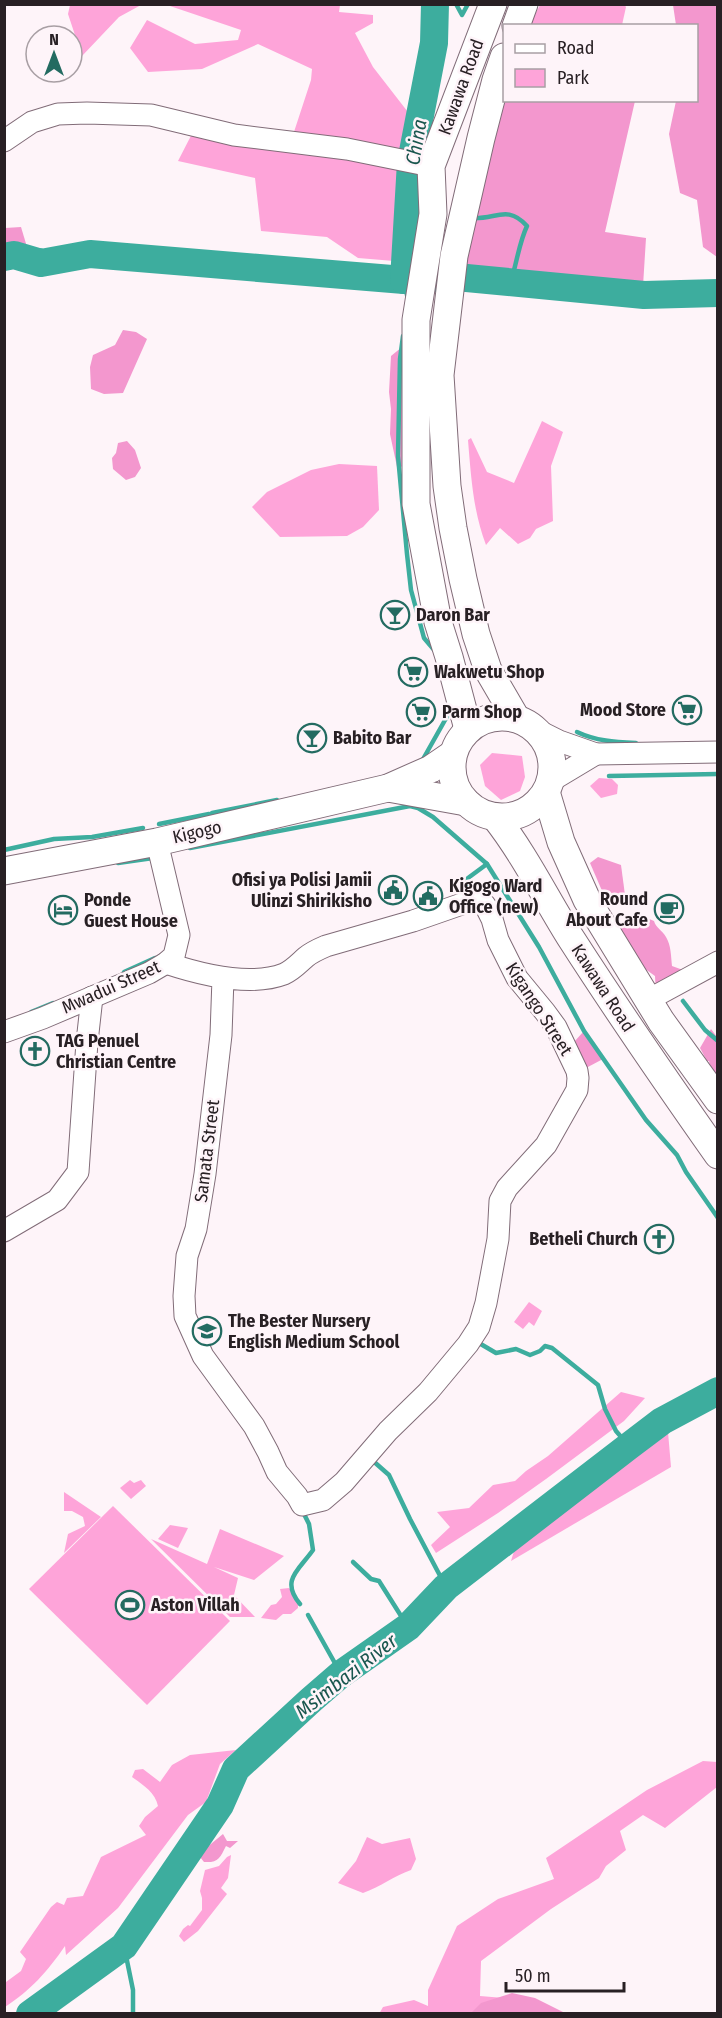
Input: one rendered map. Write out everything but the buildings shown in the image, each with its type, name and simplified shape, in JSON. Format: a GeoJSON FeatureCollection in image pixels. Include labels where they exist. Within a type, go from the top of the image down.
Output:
{"type":"FeatureCollection","features":[{"type":"Feature","properties":{"kind":"main road","name":"Kawawa Road"},"geometry":{"type":"LineString","coordinates":[[468,729],[450,657],[438,622],[416,504],[416,320],[433,214],[431,166],[493,4]]}},
{"type":"Feature","properties":{"kind":"main road"},"geometry":{"type":"LineString","coordinates":[[517,24],[524,4]]}},
{"type":"Feature","properties":{"kind":"main road","name":"Kawawa Road"},"geometry":{"type":"LineString","coordinates":[[503,60],[481,138],[454,256],[440,375],[447,486],[453,528],[476,634],[488,670],[526,723]]}},
{"type":"Feature","properties":{"kind":"main road"},"geometry":{"type":"LineString","coordinates":[[503,716],[526,723],[545,739],[551,753],[553,767],[548,787],[533,807],[515,816],[495,817],[479,812],[466,802],[456,788],[452,771],[453,754],[457,743],[468,729],[478,722],[503,716]]}},
{"type":"Feature","properties":{"kind":"main road"},"geometry":{"type":"LineString","coordinates":[[388,788],[431,769],[453,754]]}},
{"type":"Feature","properties":{"kind":"main road","name":"Kawawa Road"},"geometry":{"type":"LineString","coordinates":[[548,787],[561,842],[587,900],[648,1000],[717,1100]]}},
{"type":"Feature","properties":{"kind":"main road"},"geometry":{"type":"LineString","coordinates":[[388,788],[466,802]]}},
{"type":"Feature","properties":{"kind":"main road","name":"Kigogo"},"geometry":{"type":"LineString","coordinates":[[4,871],[157,842],[388,788]]}},
{"type":"Feature","properties":{"kind":"main road","name":"Kawawa Road"},"geometry":{"type":"LineString","coordinates":[[495,817],[510,836],[553,910],[619,1014],[717,1155]]}},
{"type":"Feature","properties":{"kind":"street"},"geometry":{"type":"LineString","coordinates":[[4,141],[32,122],[57,114],[151,115],[234,135],[347,149],[431,166]]}},
{"type":"Feature","properties":{"kind":"street"},"geometry":{"type":"LineString","coordinates":[[526,723],[559,741],[596,754],[717,752]]}},
{"type":"Feature","properties":{"kind":"street"},"geometry":{"type":"LineString","coordinates":[[548,787],[596,754]]}},
{"type":"Feature","properties":{"kind":"street","name":"Mwadui Street"},"geometry":{"type":"LineString","coordinates":[[4,1032],[149,973],[174,956],[178,935],[157,842]]}},
{"type":"Feature","properties":{"kind":"street","name":"Kigango Street"},"geometry":{"type":"LineString","coordinates":[[166,963],[202,975],[223,978],[268,977],[284,974],[314,951],[326,946],[413,921],[468,901],[477,901],[485,905],[498,940],[517,978],[550,1020],[577,1071],[577,1090],[546,1145],[507,1188],[500,1201],[498,1239],[479,1327],[468,1344],[428,1392],[388,1431],[362,1463],[323,1500],[313,1504]]}},
{"type":"Feature","properties":{"kind":"street"},"geometry":{"type":"LineString","coordinates":[[648,1000],[717,962]]}},
{"type":"Feature","properties":{"kind":"street","name":"Samata Street"},"geometry":{"type":"LineString","coordinates":[[223,978],[221,1035],[204,1174],[196,1229],[187,1256],[184,1296],[187,1322],[203,1356],[254,1426],[284,1483],[297,1496],[302,1505],[313,1504]]}},
{"type":"Feature","properties":{"kind":"street"},"geometry":{"type":"LineString","coordinates":[[4,1231],[57,1200],[78,1172],[92,997]]}},
{"type":"Feature","properties":{"kind":"green space"},"geometry":{"type":"Polygon","coordinates":[[[70,4],[141,5],[119,17],[84,54],[84,24],[71,24],[68,14],[70,4]]]}},
{"type":"Feature","properties":{"kind":"green space"},"geometry":{"type":"Polygon","coordinates":[[[624,4],[626,7],[622,24],[530,24],[540,5],[624,4]]]}},
{"type":"Feature","properties":{"kind":"green space"},"geometry":{"type":"Polygon","coordinates":[[[167,5],[340,5],[339,12],[373,15],[373,23],[355,33],[373,67],[411,116],[416,214],[394,261],[358,258],[327,237],[261,231],[255,178],[178,161],[196,126],[292,138],[311,80],[312,69],[258,44],[202,69],[148,72],[130,48],[147,20],[195,44],[238,40],[241,30],[167,5]]]}},
{"type":"Feature","properties":{"kind":"green space"},"geometry":{"type":"Polygon","coordinates":[[[542,421],[563,432],[551,466],[553,521],[536,529],[530,538],[518,544],[500,528],[486,545],[475,506],[468,440],[471,438],[487,472],[514,483],[542,421]]]}},
{"type":"Feature","properties":{"kind":"green space"},"geometry":{"type":"Polygon","coordinates":[[[339,464],[377,466],[379,510],[363,527],[347,536],[280,537],[252,507],[267,492],[311,470],[339,464]]]}},
{"type":"Feature","properties":{"kind":"green space"},"geometry":{"type":"Polygon","coordinates":[[[492,753],[522,756],[525,777],[520,791],[501,800],[485,786],[480,765],[492,753]]]}},
{"type":"Feature","properties":{"kind":"green space"},"geometry":{"type":"Polygon","coordinates":[[[599,778],[612,779],[618,785],[617,794],[601,798],[590,786],[599,778]]]}},
{"type":"Feature","properties":{"kind":"green space"},"geometry":{"type":"Polygon","coordinates":[[[529,1302],[542,1311],[534,1326],[529,1322],[523,1329],[514,1322],[529,1302]]]}},
{"type":"Feature","properties":{"kind":"green space"},"geometry":{"type":"Polygon","coordinates":[[[621,1392],[645,1398],[624,1421],[546,1479],[436,1553],[431,1545],[450,1527],[437,1512],[469,1508],[493,1485],[515,1481],[548,1456],[621,1392]]]}},
{"type":"Feature","properties":{"kind":"green space"},"geometry":{"type":"Polygon","coordinates":[[[668,1432],[671,1467],[511,1561],[518,1538],[604,1450],[668,1432]]]}},
{"type":"Feature","properties":{"kind":"green space"},"geometry":{"type":"Polygon","coordinates":[[[130,1480],[134,1483],[141,1480],[146,1486],[131,1499],[120,1488],[130,1480]]]}},
{"type":"Feature","properties":{"kind":"green space"},"geometry":{"type":"Polygon","coordinates":[[[64,1492],[101,1517],[64,1553],[68,1534],[85,1526],[83,1517],[72,1511],[64,1511],[64,1492]]]}},
{"type":"Feature","properties":{"kind":"green space","name":"Aston Villah"},"geometry":{"type":"Polygon","coordinates":[[[113,1506],[230,1621],[147,1705],[29,1589],[113,1506]]]}},
{"type":"Feature","properties":{"kind":"green space"},"geometry":{"type":"Polygon","coordinates":[[[170,1525],[188,1528],[178,1548],[158,1539],[170,1525]]]}},
{"type":"Feature","properties":{"kind":"green space"},"geometry":{"type":"Polygon","coordinates":[[[220,1529],[284,1556],[254,1580],[214,1567],[238,1578],[234,1595],[255,1617],[230,1617],[151,1539],[207,1564],[220,1529]]]}},
{"type":"Feature","properties":{"kind":"green space"},"geometry":{"type":"Polygon","coordinates":[[[289,1588],[298,1601],[298,1608],[291,1614],[283,1614],[276,1620],[261,1618],[271,1605],[276,1604],[282,1597],[280,1589],[289,1588]]]}},
{"type":"Feature","properties":{"kind":"green space"},"geometry":{"type":"Polygon","coordinates":[[[236,1750],[220,1764],[206,1802],[188,1815],[118,1908],[66,1955],[65,1946],[38,1980],[5,2007],[6,1982],[21,1971],[26,1959],[20,1952],[51,1907],[57,1902],[64,1905],[67,1898],[83,1896],[101,1857],[146,1835],[139,1826],[145,1817],[158,1806],[151,1793],[132,1777],[135,1770],[143,1769],[160,1782],[172,1765],[190,1755],[236,1750]]]}},
{"type":"Feature","properties":{"kind":"green space"},"geometry":{"type":"Polygon","coordinates":[[[703,1761],[717,1762],[717,1787],[665,1828],[643,1815],[620,1831],[626,1850],[606,1866],[599,1878],[551,1909],[481,1961],[480,1996],[517,1999],[510,2013],[379,2014],[383,2007],[414,2000],[428,2006],[428,1990],[457,1926],[498,1899],[554,1879],[546,1858],[647,1790],[703,1761]]]}},
{"type":"Feature","properties":{"kind":"green space"},"geometry":{"type":"Polygon","coordinates":[[[367,1837],[382,1844],[410,1838],[416,1859],[411,1870],[363,1893],[338,1883],[356,1861],[367,1837]]]}},
{"type":"Feature","properties":{"kind":"green space"},"geometry":{"type":"Polygon","coordinates":[[[231,1855],[228,1878],[221,1888],[227,1894],[198,1931],[184,1942],[179,1936],[202,1910],[200,1891],[205,1870],[219,1866],[231,1855]]]}},
{"type":"Feature","properties":{"kind":"shaded area"},"geometry":{"type":"Polygon","coordinates":[[[673,5],[717,5],[717,257],[703,247],[697,200],[680,193],[669,134],[676,102],[698,102],[698,24],[676,24],[673,5]]]}},
{"type":"Feature","properties":{"kind":"shaded area"},"geometry":{"type":"Polygon","coordinates":[[[505,102],[635,102],[605,232],[646,238],[643,286],[452,274],[505,102]]]}},
{"type":"Feature","properties":{"kind":"shaded area"},"geometry":{"type":"Polygon","coordinates":[[[21,227],[27,247],[5,247],[5,228],[21,227]]]}},
{"type":"Feature","properties":{"kind":"shaded area"},"geometry":{"type":"Polygon","coordinates":[[[123,330],[136,332],[147,339],[123,393],[104,394],[91,389],[90,367],[93,355],[115,345],[123,330]]]}},
{"type":"Feature","properties":{"kind":"shaded area"},"geometry":{"type":"Polygon","coordinates":[[[402,347],[410,355],[408,466],[397,467],[390,434],[389,392],[391,356],[402,347]]]}},
{"type":"Feature","properties":{"kind":"shaded area"},"geometry":{"type":"Polygon","coordinates":[[[127,441],[135,450],[141,468],[135,477],[126,480],[113,469],[112,458],[116,453],[118,443],[127,441]]]}},
{"type":"Feature","properties":{"kind":"shaded area"},"geometry":{"type":"Polygon","coordinates":[[[598,857],[621,865],[625,895],[623,903],[606,900],[590,863],[598,857]]]}},
{"type":"Feature","properties":{"kind":"shaded area"},"geometry":{"type":"Polygon","coordinates":[[[640,915],[654,921],[668,940],[672,966],[683,970],[656,994],[655,976],[616,948],[615,928],[640,915]]]}},
{"type":"Feature","properties":{"kind":"shaded area"},"geometry":{"type":"Polygon","coordinates":[[[711,1029],[717,1037],[717,1090],[712,1079],[709,1061],[700,1048],[711,1029]]]}},
{"type":"Feature","properties":{"kind":"shaded area"},"geometry":{"type":"Polygon","coordinates":[[[584,1031],[603,1059],[586,1068],[574,1042],[584,1031]]]}},
{"type":"Feature","properties":{"kind":"shaded area"},"geometry":{"type":"Polygon","coordinates":[[[223,1834],[227,1841],[238,1841],[230,1848],[226,1846],[216,1861],[204,1862],[200,1857],[206,1848],[223,1834]]]}},
{"type":"Feature","properties":{"kind":"shaded area"},"geometry":{"type":"Polygon","coordinates":[[[512,1993],[535,1998],[565,2013],[471,2013],[481,2003],[512,1993]]]}},
{"type":"Feature","properties":{"kind":"waterway","name":"China"},"geometry":{"type":"LineString","coordinates":[[404,280],[411,162],[434,43],[435,4]]}},
{"type":"Feature","properties":{"kind":"waterway"},"geometry":{"type":"LineString","coordinates":[[456,4],[462,15],[468,4]]}},
{"type":"Feature","properties":{"kind":"waterway"},"geometry":{"type":"LineString","coordinates":[[471,218],[507,214],[520,219],[527,226],[511,281]]}},
{"type":"Feature","properties":{"kind":"waterway"},"geometry":{"type":"LineString","coordinates":[[4,257],[14,255],[41,263],[90,254],[404,280],[456,277],[644,295],[718,293]]}},
{"type":"Feature","properties":{"kind":"waterway"},"geometry":{"type":"LineString","coordinates":[[404,280],[407,295]]}},
{"type":"Feature","properties":{"kind":"waterway"},"geometry":{"type":"LineString","coordinates":[[403,336],[400,359],[398,456],[407,554],[411,590],[424,638],[435,651]]}},
{"type":"Feature","properties":{"kind":"waterway"},"geometry":{"type":"LineString","coordinates":[[422,761],[449,713],[449,705]]}},
{"type":"Feature","properties":{"kind":"waterway"},"geometry":{"type":"LineString","coordinates":[[577,732],[598,739],[636,743]]}},
{"type":"Feature","properties":{"kind":"waterway"},"geometry":{"type":"LineString","coordinates":[[609,776],[718,774]]}},
{"type":"Feature","properties":{"kind":"waterway"},"geometry":{"type":"LineString","coordinates":[[212,813],[277,800]]}},
{"type":"Feature","properties":{"kind":"waterway"},"geometry":{"type":"LineString","coordinates":[[190,848],[410,806],[433,817],[487,864],[539,947],[584,1031],[646,1120],[677,1155],[718,1218]]}},
{"type":"Feature","properties":{"kind":"waterway"},"geometry":{"type":"LineString","coordinates":[[159,824],[209,814]]}},
{"type":"Feature","properties":{"kind":"waterway"},"geometry":{"type":"LineString","coordinates":[[4,850],[54,839],[92,837],[143,828]]}},
{"type":"Feature","properties":{"kind":"waterway"},"geometry":{"type":"LineString","coordinates":[[118,863],[153,858]]}},
{"type":"Feature","properties":{"kind":"waterway"},"geometry":{"type":"LineString","coordinates":[[462,897],[468,878],[487,864]]}},
{"type":"Feature","properties":{"kind":"waterway"},"geometry":{"type":"LineString","coordinates":[[124,972],[155,958]]}},
{"type":"Feature","properties":{"kind":"waterway"},"geometry":{"type":"LineString","coordinates":[[683,1001],[705,1030],[718,1041]]}},
{"type":"Feature","properties":{"kind":"waterway"},"geometry":{"type":"LineString","coordinates":[[31,1012],[53,1003]]}},
{"type":"Feature","properties":{"kind":"waterway"},"geometry":{"type":"LineString","coordinates":[[479,1343],[496,1353],[516,1349],[530,1355],[545,1346],[552,1348],[598,1385],[605,1409],[616,1431],[629,1446]]}},
{"type":"Feature","properties":{"kind":"waterway","name":"Msimbazi River"},"geometry":{"type":"LineString","coordinates":[[30,2014],[124,1946],[220,1805],[236,1769],[311,1700],[341,1674],[408,1627],[446,1587],[629,1446],[662,1421],[718,1391]]}},
{"type":"Feature","properties":{"kind":"waterway"},"geometry":{"type":"LineString","coordinates":[[372,1458],[389,1475],[446,1587]]}},
{"type":"Feature","properties":{"kind":"waterway"},"geometry":{"type":"LineString","coordinates":[[300,1604],[294,1596],[292,1582],[297,1570],[313,1550],[309,1524],[302,1510]]}},
{"type":"Feature","properties":{"kind":"waterway"},"geometry":{"type":"LineString","coordinates":[[353,1562],[371,1579],[379,1581],[408,1627]]}},
{"type":"Feature","properties":{"kind":"waterway"},"geometry":{"type":"LineString","coordinates":[[308,1615],[341,1674]]}},
{"type":"Feature","properties":{"kind":"waterway"},"geometry":{"type":"LineString","coordinates":[[124,1946],[133,1990],[133,2014]]}},
{"type":"Feature","properties":{"kind":"place","name":"Daron Bar"},"geometry":{"type":"Point","coordinates":[395,615]}},
{"type":"Feature","properties":{"kind":"place","name":"Wakwetu Shop"},"geometry":{"type":"Point","coordinates":[413,672]}},
{"type":"Feature","properties":{"kind":"place","name":"Mood Store"},"geometry":{"type":"Point","coordinates":[687,710]}},
{"type":"Feature","properties":{"kind":"place","name":"Parm Shop"},"geometry":{"type":"Point","coordinates":[421,712]}},
{"type":"Feature","properties":{"kind":"place","name":"Babito Bar"},"geometry":{"type":"Point","coordinates":[312,738]}},
{"type":"Feature","properties":{"kind":"place","name":"Ofisi ya Polisi Jamii Ulinzi Shirikisho"},"geometry":{"type":"Point","coordinates":[393,890]}},
{"type":"Feature","properties":{"kind":"place","name":"Kigogo Ward Office (new)"},"geometry":{"type":"Point","coordinates":[428,896]}},
{"type":"Feature","properties":{"kind":"place","name":"Round About Cafe"},"geometry":{"type":"Point","coordinates":[669,909]}},
{"type":"Feature","properties":{"kind":"place","name":"Ponde Guest House"},"geometry":{"type":"Point","coordinates":[63,910]}},
{"type":"Feature","properties":{"kind":"place","name":"TAG Penuel Christian Centre"},"geometry":{"type":"Point","coordinates":[35,1051]}},
{"type":"Feature","properties":{"kind":"place","name":"Betheli Church"},"geometry":{"type":"Point","coordinates":[659,1239]}},
{"type":"Feature","properties":{"kind":"place","name":"The Bester Nursery English Medium School"},"geometry":{"type":"Point","coordinates":[207,1331]}},
{"type":"Feature","properties":{"kind":"place","name":"Aston Villah"},"geometry":{"type":"Point","coordinates":[130,1605]}}]}
